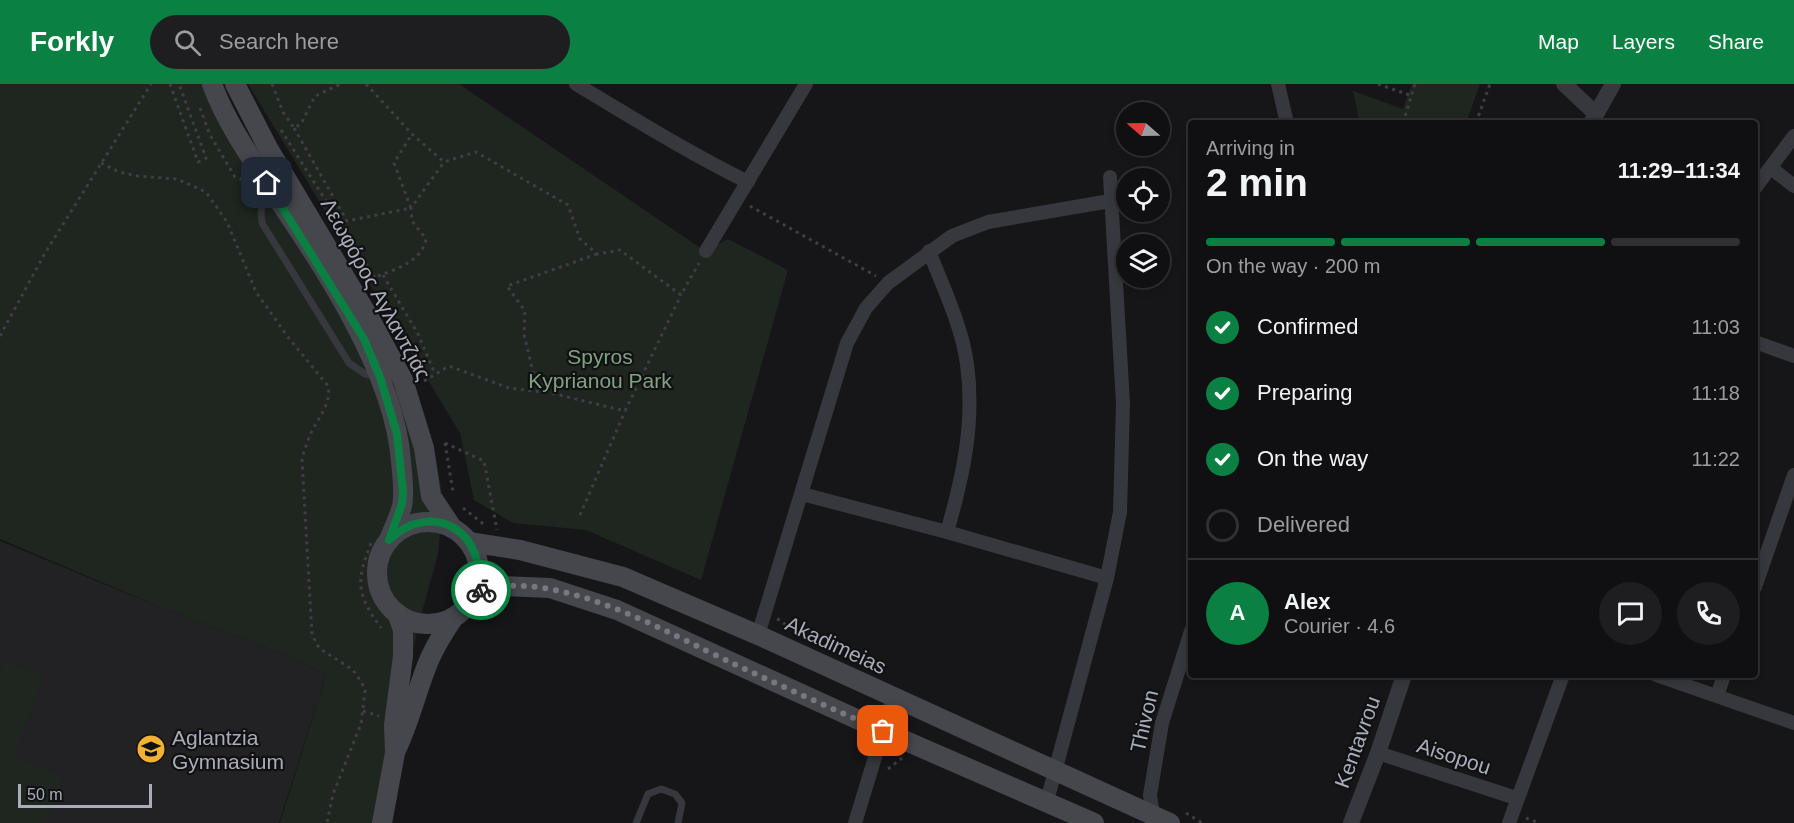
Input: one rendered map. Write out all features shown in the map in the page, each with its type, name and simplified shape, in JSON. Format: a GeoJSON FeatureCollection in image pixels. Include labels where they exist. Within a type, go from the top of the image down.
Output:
{"type":"FeatureCollection","features":[{"type":"Feature","properties":{"kind":"main road","name":"Λεωφόρος Αγλαντζιάς"},"geometry":{"type":"LineString","coordinates":[[212,84],[226,116],[364,339],[380,377],[397,434],[403,492],[402,504],[382,538]]}},
{"type":"Feature","properties":{"kind":"main road","name":"Λεωφόρος Αγλαντζιάς"},"geometry":{"type":"LineString","coordinates":[[236,84],[268,148],[366,312],[403,380],[424,448],[431,496],[451,526]]}},
{"type":"Feature","properties":{"kind":"main road"},"geometry":{"type":"LineString","coordinates":[[395,753],[408,727],[429,660],[440,638],[454,617],[467,606],[476,591],[479,566],[470,542],[451,526],[422,521],[382,538],[377,578],[383,598],[406,619],[429,624],[454,617]]}},
{"type":"Feature","properties":{"kind":"main road","name":"Akadimeias"},"geometry":{"type":"LineString","coordinates":[[470,542],[520,550],[623,577],[758,635],[1056,770],[1153,818],[1170,823]]}},
{"type":"Feature","properties":{"kind":"main road"},"geometry":{"type":"LineString","coordinates":[[476,591],[504,586],[550,588],[606,606],[1094,823]]}},
{"type":"Feature","properties":{"kind":"main road"},"geometry":{"type":"LineString","coordinates":[[382,823],[395,753],[394,725],[404,642],[403,630],[397,613]]}},
{"type":"Feature","properties":{"kind":"street"},"geometry":{"type":"LineString","coordinates":[[576,84],[661,135],[748,182]]}},
{"type":"Feature","properties":{"kind":"street"},"geometry":{"type":"LineString","coordinates":[[706,251],[806,84]]}},
{"type":"Feature","properties":{"kind":"street"},"geometry":{"type":"LineString","coordinates":[[1278,84],[1286,120]]}},
{"type":"Feature","properties":{"kind":"street"},"geometry":{"type":"LineString","coordinates":[[1564,84],[1593,118],[1613,84]]}},
{"type":"Feature","properties":{"kind":"street"},"geometry":{"type":"LineString","coordinates":[[1758,184],[1794,136]]}},
{"type":"Feature","properties":{"kind":"street"},"geometry":{"type":"LineString","coordinates":[[1771,168],[1794,186]]}},
{"type":"Feature","properties":{"kind":"street"},"geometry":{"type":"LineString","coordinates":[[1047,801],[1107,578],[1120,512],[1123,430],[1110,177]]}},
{"type":"Feature","properties":{"kind":"street"},"geometry":{"type":"LineString","coordinates":[[758,635],[848,343],[866,308],[888,283],[952,236],[988,222],[1110,201]]}},
{"type":"Feature","properties":{"kind":"street"},"geometry":{"type":"LineString","coordinates":[[929,251],[961,338],[967,362],[969,388],[968,436],[963,471],[947,532]]}},
{"type":"Feature","properties":{"kind":"street"},"geometry":{"type":"LineString","coordinates":[[1758,343],[1794,356]]}},
{"type":"Feature","properties":{"kind":"street"},"geometry":{"type":"LineString","coordinates":[[1758,577],[1794,475]]}},
{"type":"Feature","properties":{"kind":"street"},"geometry":{"type":"LineString","coordinates":[[802,494],[947,532],[1107,578]]}},
{"type":"Feature","properties":{"kind":"street","name":"Thivon"},"geometry":{"type":"LineString","coordinates":[[1153,818],[1150,795],[1161,723],[1188,640]]}},
{"type":"Feature","properties":{"kind":"street","name":"Kentavrou"},"geometry":{"type":"LineString","coordinates":[[1351,823],[1403,678]]}},
{"type":"Feature","properties":{"kind":"street"},"geometry":{"type":"LineString","coordinates":[[1509,823],[1516,798],[1562,678]]}},
{"type":"Feature","properties":{"kind":"street"},"geometry":{"type":"LineString","coordinates":[[1665,678],[1794,723]]}},
{"type":"Feature","properties":{"kind":"street"},"geometry":{"type":"LineString","coordinates":[[1717,696],[1723,678]]}},
{"type":"Feature","properties":{"kind":"street"},"geometry":{"type":"LineString","coordinates":[[855,823],[893,698]]}},
{"type":"Feature","properties":{"kind":"street","name":"Aisopou"},"geometry":{"type":"LineString","coordinates":[[1378,753],[1516,798]]}},
{"type":"Feature","properties":{"kind":"lane"},"geometry":{"type":"LineString","coordinates":[[267,183],[261,212],[262,223],[349,363],[365,374],[380,377]]}},
{"type":"Feature","properties":{"kind":"lane"},"geometry":{"type":"LineString","coordinates":[[636,823],[648,794],[661,789],[675,794],[682,803],[678,823]]}},
{"type":"Feature","properties":{"kind":"path"},"geometry":{"type":"LineString","coordinates":[[0,336],[45,253],[151,84]]}},
{"type":"Feature","properties":{"kind":"path"},"geometry":{"type":"LineString","coordinates":[[170,84],[198,162],[206,158],[179,84]]}},
{"type":"Feature","properties":{"kind":"path"},"geometry":{"type":"LineString","coordinates":[[273,84],[283,112],[347,221],[411,208],[444,162],[476,152],[568,205],[580,239],[597,254]]}},
{"type":"Feature","properties":{"kind":"path"},"geometry":{"type":"LineString","coordinates":[[294,128],[301,124],[315,96],[341,84]]}},
{"type":"Feature","properties":{"kind":"path"},"geometry":{"type":"LineString","coordinates":[[366,84],[412,134],[444,162]]}},
{"type":"Feature","properties":{"kind":"path"},"geometry":{"type":"LineString","coordinates":[[1378,84],[1412,96]]}},
{"type":"Feature","properties":{"kind":"path"},"geometry":{"type":"LineString","coordinates":[[1404,120],[1415,84]]}},
{"type":"Feature","properties":{"kind":"path"},"geometry":{"type":"LineString","coordinates":[[1477,120],[1490,84]]}},
{"type":"Feature","properties":{"kind":"path"},"geometry":{"type":"LineString","coordinates":[[277,123],[418,334],[435,374]]}},
{"type":"Feature","properties":{"kind":"path"},"geometry":{"type":"LineString","coordinates":[[378,276],[415,258],[425,247],[426,239],[412,221],[411,208],[394,164],[412,134]]}},
{"type":"Feature","properties":{"kind":"path"},"geometry":{"type":"LineString","coordinates":[[101,164],[119,172],[137,176],[177,179],[206,192],[227,222],[256,292],[288,337],[328,386],[330,393],[324,410],[310,435],[302,459],[312,635],[319,648],[353,670],[362,682],[365,691],[363,711],[355,741],[333,794],[327,823]]}},
{"type":"Feature","properties":{"kind":"path"},"geometry":{"type":"LineString","coordinates":[[737,200],[877,276]]}},
{"type":"Feature","properties":{"kind":"path"},"geometry":{"type":"LineString","coordinates":[[551,393],[533,372],[524,334],[525,311],[507,286],[597,254],[620,250],[681,295]]}},
{"type":"Feature","properties":{"kind":"path"},"geometry":{"type":"LineString","coordinates":[[580,515],[625,411],[681,295],[706,251]]}},
{"type":"Feature","properties":{"kind":"path"},"geometry":{"type":"LineString","coordinates":[[423,381],[449,366],[509,388],[551,393],[625,411]]}},
{"type":"Feature","properties":{"kind":"path"},"geometry":{"type":"LineString","coordinates":[[446,443],[484,461],[498,535],[464,510],[451,490],[446,443]]}},
{"type":"Feature","properties":{"kind":"path"},"geometry":{"type":"LineString","coordinates":[[382,538],[360,573],[362,597],[382,630]]}},
{"type":"Feature","properties":{"kind":"path"},"geometry":{"type":"LineString","coordinates":[[363,711],[381,716],[383,707]]}},
{"type":"Feature","properties":{"kind":"shaded area","name":"Aglantzia Gymnasium"},"geometry":{"type":"Polygon","coordinates":[[[0,541],[165,609],[283,654],[326,675],[279,823],[0,823],[0,541]]]}},
{"type":"Feature","properties":{"kind":"green space"},"geometry":{"type":"Polygon","coordinates":[[[0,84],[211,84],[408,402],[435,454],[443,499],[438,554],[419,623],[376,823],[280,823],[326,675],[283,654],[165,609],[0,539],[0,84]]]}},
{"type":"Feature","properties":{"kind":"green space","name":"Spyros Kyprianou Park"},"geometry":{"type":"Polygon","coordinates":[[[248,84],[459,84],[705,251],[728,239],[788,270],[701,580],[586,530],[513,523],[474,500],[460,433],[248,84]]]}},
{"type":"Feature","properties":{"kind":"green space"},"geometry":{"type":"Polygon","coordinates":[[[1412,84],[1480,84],[1467,120],[1359,120],[1353,91],[1403,109],[1412,84]]]}},
{"type":"Feature","properties":{"kind":"green space"},"geometry":{"type":"Polygon","coordinates":[[[5,662],[44,676],[13,757],[63,776],[46,823],[0,823],[0,675],[5,662]]]}},
{"type":"Feature","properties":{"kind":"way so far"},"geometry":{"type":"LineString","coordinates":[[481,590],[504,586],[550,588],[617,610],[883,731]]}},
{"type":"Feature","properties":{"kind":"place","name":"Aglantzia Gymnasium"},"geometry":{"type":"Point","coordinates":[151,749]}},
{"type":"Feature","properties":{"kind":"route"},"geometry":{"type":"LineString","coordinates":[[267,183],[291,217],[364,339],[380,377],[397,434],[403,492],[402,504],[389,540],[398,531],[422,521],[451,526],[470,542],[476,553],[479,579],[476,591],[481,590]]}}]}
